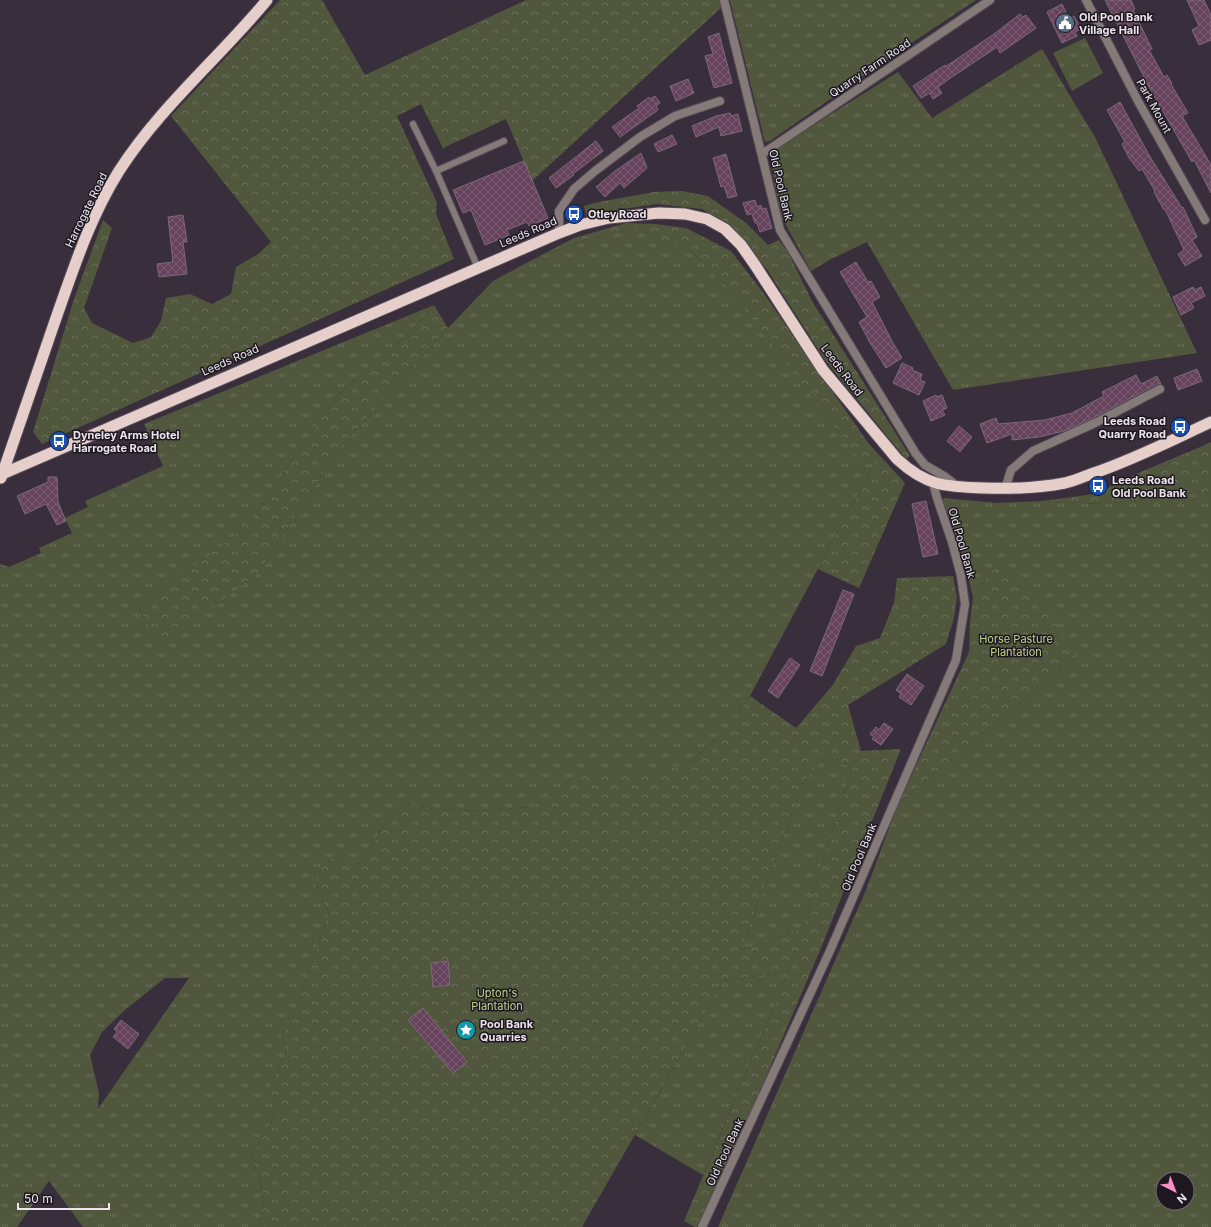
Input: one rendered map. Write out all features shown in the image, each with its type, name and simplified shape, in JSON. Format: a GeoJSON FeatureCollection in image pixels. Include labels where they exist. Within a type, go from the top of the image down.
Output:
{"type":"FeatureCollection","features":[{"type":"Feature","properties":{"kind":"highway","name":"Harrogate Road"},"geometry":{"type":"LineString","coordinates":[[1,476],[73,269],[108,190],[138,143],[177,97],[254,16],[267,0]]}},
{"type":"Feature","properties":{"kind":"highway","name":"Leeds Road"},"geometry":{"type":"LineString","coordinates":[[1,476],[559,233],[580,225],[610,218],[659,213],[685,214],[707,218],[725,229],[741,245],[755,265],[823,370],[897,460],[917,476],[933,483],[960,488],[1005,489],[1036,487],[1066,482],[1104,470],[1211,422]]}},
{"type":"Feature","properties":{"kind":"street","name":"Old Pool Bank"},"geometry":{"type":"LineString","coordinates":[[724,0],[780,230],[916,454],[925,464],[960,488]]}},
{"type":"Feature","properties":{"kind":"street","name":"Quarry Farm Road"},"geometry":{"type":"LineString","coordinates":[[762,154],[990,0]]}},
{"type":"Feature","properties":{"kind":"street","name":"Park Mount"},"geometry":{"type":"LineString","coordinates":[[1086,0],[1139,103],[1205,220]]}},
{"type":"Feature","properties":{"kind":"street"},"geometry":{"type":"LineString","coordinates":[[559,233],[559,211],[574,189],[595,171],[640,137],[675,116],[720,101]]}},
{"type":"Feature","properties":{"kind":"street"},"geometry":{"type":"LineString","coordinates":[[1005,489],[1011,470],[1033,451],[1096,423],[1160,390]]}},
{"type":"Feature","properties":{"kind":"street","name":"Old Pool Bank"},"geometry":{"type":"LineString","coordinates":[[702,1227],[829,953],[956,660],[965,604],[961,576],[933,483]]}},
{"type":"Feature","properties":{"kind":"lane"},"geometry":{"type":"LineString","coordinates":[[413,124],[436,171],[478,268]]}},
{"type":"Feature","properties":{"kind":"lane"},"geometry":{"type":"LineString","coordinates":[[436,171],[504,142]]}},
{"type":"Feature","properties":{"kind":"green space"},"geometry":{"type":"Polygon","coordinates":[[[280,0],[322,0],[365,75],[526,0],[719,0],[721,8],[532,181],[506,119],[443,148],[421,104],[397,116],[437,203],[436,214],[454,259],[42,444],[33,432],[74,299],[103,220],[112,228],[84,308],[92,323],[133,343],[151,337],[161,321],[166,298],[190,294],[212,304],[231,294],[236,267],[258,254],[271,242],[171,116],[280,0]]]}},
{"type":"Feature","properties":{"kind":"green space"},"geometry":{"type":"Polygon","coordinates":[[[730,0],[976,0],[892,56],[770,141],[765,142],[730,0]]]}},
{"type":"Feature","properties":{"kind":"green space"},"geometry":{"type":"Polygon","coordinates":[[[1085,38],[1103,73],[1072,91],[1053,53],[1085,38]]]}},
{"type":"Feature","properties":{"kind":"green space"},"geometry":{"type":"Polygon","coordinates":[[[1042,49],[1096,139],[1197,353],[953,390],[867,242],[831,259],[811,271],[781,216],[769,153],[898,72],[932,118],[1042,49]]]}},
{"type":"Feature","properties":{"kind":"green space"},"geometry":{"type":"Polygon","coordinates":[[[682,191],[708,196],[746,223],[768,245],[779,240],[788,252],[812,301],[910,456],[906,459],[825,360],[768,271],[732,227],[702,209],[657,204],[603,212],[587,218],[584,206],[654,192],[682,191]]]}},
{"type":"Feature","properties":{"kind":"green space"},"geometry":{"type":"Polygon","coordinates":[[[626,223],[656,224],[686,228],[731,251],[762,291],[869,444],[905,483],[859,588],[818,569],[875,462],[864,465],[727,286],[695,255],[635,228],[584,240],[530,261],[574,238],[626,223]]]}},
{"type":"Feature","properties":{"kind":"green space"},"geometry":{"type":"Polygon","coordinates":[[[635,228],[695,255],[727,286],[875,462],[750,696],[726,731],[690,762],[649,775],[584,772],[530,807],[482,811],[434,809],[400,802],[356,868],[314,882],[329,913],[291,1024],[281,1034],[286,1052],[269,1088],[278,1110],[252,1155],[264,1199],[259,1227],[83,1227],[49,1181],[17,1227],[0,1227],[0,564],[9,567],[41,553],[39,548],[72,533],[65,518],[88,507],[85,501],[163,466],[144,424],[434,305],[414,328],[335,398],[248,525],[139,609],[162,646],[259,572],[337,451],[448,328],[493,281],[530,261],[584,240],[635,228]],[[165,978],[125,1010],[102,1032],[90,1055],[99,1093],[98,1109],[189,978],[165,978]]]}},
{"type":"Feature","properties":{"kind":"green space"},"geometry":{"type":"Polygon","coordinates":[[[434,305],[448,328],[337,451],[259,572],[162,647],[139,609],[248,525],[335,398],[414,328],[434,305]]]}},
{"type":"Feature","properties":{"kind":"green space"},"geometry":{"type":"Polygon","coordinates":[[[1211,442],[1211,491],[1104,504],[1042,501],[1095,494],[1143,471],[1211,442]]]}},
{"type":"Feature","properties":{"kind":"green space"},"geometry":{"type":"Polygon","coordinates":[[[1211,491],[1211,1227],[718,1227],[866,890],[898,804],[1060,669],[1074,654],[1017,582],[997,564],[973,597],[964,560],[942,501],[944,498],[997,503],[1042,501],[1104,504],[1211,491]]]}},
{"type":"Feature","properties":{"kind":"green space","name":"Horse Pasture Plantation"},"geometry":{"type":"Polygon","coordinates":[[[997,564],[1017,582],[1044,602],[1074,654],[1060,669],[898,804],[969,652],[973,597],[997,564]]]}},
{"type":"Feature","properties":{"kind":"green space","name":"Upton's Plantation"},"geometry":{"type":"Polygon","coordinates":[[[953,576],[957,597],[954,618],[946,644],[848,705],[861,751],[901,749],[821,948],[702,1227],[695,1227],[684,1221],[788,972],[723,981],[582,1227],[259,1227],[264,1199],[252,1155],[278,1110],[269,1088],[286,1052],[281,1034],[291,1024],[329,913],[314,882],[329,857],[356,868],[400,802],[434,809],[482,811],[530,807],[584,772],[650,773],[690,762],[726,731],[750,696],[796,728],[832,686],[856,646],[880,638],[894,603],[897,578],[953,576]],[[825,756],[804,782],[740,951],[802,928],[852,768],[825,756]]]}},
{"type":"Feature","properties":{"kind":"green space"},"geometry":{"type":"Polygon","coordinates":[[[825,756],[852,768],[802,928],[740,951],[804,782],[825,756]]]}},
{"type":"Feature","properties":{"kind":"green space"},"geometry":{"type":"Polygon","coordinates":[[[788,972],[703,1175],[635,1135],[723,981],[788,972]]]}},
{"type":"Feature","properties":{"kind":"building"},"geometry":{"type":"Polygon","coordinates":[[[1105,0],[1131,0],[1135,9],[1133,10],[1152,49],[1149,50],[1164,77],[1167,75],[1172,83],[1171,84],[1188,113],[1182,116],[1211,165],[1211,193],[1194,160],[1192,162],[1148,85],[1105,0]]]}},
{"type":"Feature","properties":{"kind":"building"},"geometry":{"type":"Polygon","coordinates":[[[1187,0],[1204,0],[1211,15],[1211,40],[1199,45],[1192,30],[1199,26],[1187,0]]]}},
{"type":"Feature","properties":{"kind":"building","name":"Old Pool Bank Village Hall"},"geometry":{"type":"Polygon","coordinates":[[[1062,4],[1069,19],[1074,16],[1081,29],[1075,32],[1077,36],[1062,43],[1047,12],[1062,4]]]}},
{"type":"Feature","properties":{"kind":"building"},"geometry":{"type":"Polygon","coordinates":[[[1020,14],[1023,17],[1026,15],[1036,28],[1000,53],[997,47],[952,77],[938,87],[942,93],[933,99],[930,93],[921,98],[913,86],[945,65],[945,67],[994,34],[1020,14]]]}},
{"type":"Feature","properties":{"kind":"building"},"geometry":{"type":"Polygon","coordinates":[[[719,33],[732,83],[714,88],[705,56],[713,54],[708,37],[719,33]]]}},
{"type":"Feature","properties":{"kind":"building"},"geometry":{"type":"Polygon","coordinates":[[[688,79],[694,93],[676,101],[670,86],[688,79]]]}},
{"type":"Feature","properties":{"kind":"building"},"geometry":{"type":"Polygon","coordinates":[[[655,96],[660,103],[656,106],[658,110],[620,137],[612,127],[639,108],[637,106],[649,97],[650,99],[655,96]]]}},
{"type":"Feature","properties":{"kind":"building"},"geometry":{"type":"Polygon","coordinates":[[[1120,102],[1149,155],[1182,208],[1183,207],[1197,237],[1192,240],[1202,256],[1185,266],[1178,254],[1184,250],[1165,209],[1164,210],[1142,169],[1139,171],[1129,158],[1122,144],[1125,142],[1107,110],[1120,102]]]}},
{"type":"Feature","properties":{"kind":"building"},"geometry":{"type":"Polygon","coordinates":[[[730,113],[731,116],[738,114],[742,131],[721,136],[719,127],[696,137],[692,126],[716,116],[730,113]]]}},
{"type":"Feature","properties":{"kind":"building"},"geometry":{"type":"Polygon","coordinates":[[[672,135],[677,144],[658,152],[654,144],[672,135]]]}},
{"type":"Feature","properties":{"kind":"building"},"geometry":{"type":"Polygon","coordinates":[[[596,141],[603,151],[556,188],[549,178],[596,141]]]}},
{"type":"Feature","properties":{"kind":"building"},"geometry":{"type":"Polygon","coordinates":[[[641,153],[647,168],[624,188],[620,183],[605,197],[596,187],[615,171],[641,153]]]}},
{"type":"Feature","properties":{"kind":"building"},"geometry":{"type":"Polygon","coordinates":[[[726,154],[737,196],[728,198],[724,186],[721,187],[713,158],[726,154]]]}},
{"type":"Feature","properties":{"kind":"building"},"geometry":{"type":"Polygon","coordinates":[[[524,161],[548,218],[529,226],[527,222],[507,230],[509,235],[485,245],[471,210],[463,213],[453,190],[524,161]]]}},
{"type":"Feature","properties":{"kind":"building"},"geometry":{"type":"Polygon","coordinates":[[[755,200],[757,207],[761,205],[762,209],[766,208],[772,228],[760,232],[752,214],[747,215],[743,203],[755,200]]]}},
{"type":"Feature","properties":{"kind":"building"},"geometry":{"type":"Polygon","coordinates":[[[183,215],[187,242],[183,242],[187,274],[159,277],[157,264],[173,262],[168,217],[183,215]]]}},
{"type":"Feature","properties":{"kind":"building"},"geometry":{"type":"Polygon","coordinates":[[[856,262],[868,282],[871,281],[880,297],[872,302],[902,358],[886,368],[859,322],[867,317],[840,272],[856,262]]]}},
{"type":"Feature","properties":{"kind":"building"},"geometry":{"type":"Polygon","coordinates":[[[1193,287],[1195,290],[1201,287],[1205,296],[1191,303],[1194,308],[1181,315],[1173,297],[1193,287]]]}},
{"type":"Feature","properties":{"kind":"building"},"geometry":{"type":"Polygon","coordinates":[[[902,363],[913,368],[912,370],[922,374],[920,380],[925,382],[919,395],[893,383],[902,363]]]}},
{"type":"Feature","properties":{"kind":"building"},"geometry":{"type":"Polygon","coordinates":[[[1197,369],[1202,381],[1178,390],[1174,378],[1197,369]]]}},
{"type":"Feature","properties":{"kind":"building"},"geometry":{"type":"Polygon","coordinates":[[[1136,375],[1141,384],[1157,376],[1161,384],[1157,384],[1093,418],[1064,431],[1039,437],[1012,440],[1012,434],[987,443],[980,424],[996,418],[998,424],[1045,420],[1072,413],[1104,396],[1102,392],[1136,375]]]}},
{"type":"Feature","properties":{"kind":"building"},"geometry":{"type":"Polygon","coordinates":[[[936,395],[937,397],[942,395],[947,408],[942,410],[945,415],[931,421],[923,401],[936,395]]]}},
{"type":"Feature","properties":{"kind":"building"},"geometry":{"type":"Polygon","coordinates":[[[959,426],[972,437],[960,452],[947,441],[959,426]]]}},
{"type":"Feature","properties":{"kind":"building"},"geometry":{"type":"Polygon","coordinates":[[[48,477],[57,477],[58,502],[66,521],[57,525],[46,504],[25,514],[17,496],[48,482],[48,477]]]}},
{"type":"Feature","properties":{"kind":"building"},"geometry":{"type":"Polygon","coordinates":[[[926,501],[938,554],[923,557],[912,504],[926,501]]]}},
{"type":"Feature","properties":{"kind":"building"},"geometry":{"type":"Polygon","coordinates":[[[843,590],[854,594],[822,676],[810,671],[843,590]]]}},
{"type":"Feature","properties":{"kind":"building"},"geometry":{"type":"Polygon","coordinates":[[[790,658],[800,665],[778,698],[768,691],[790,658]]]}},
{"type":"Feature","properties":{"kind":"building"},"geometry":{"type":"Polygon","coordinates":[[[907,674],[924,686],[911,705],[899,697],[901,694],[896,690],[907,674]]]}},
{"type":"Feature","properties":{"kind":"building"},"geometry":{"type":"Polygon","coordinates":[[[884,723],[893,729],[881,745],[872,739],[874,737],[870,734],[876,727],[879,730],[884,723]]]}},
{"type":"Feature","properties":{"kind":"building"},"geometry":{"type":"Polygon","coordinates":[[[448,961],[450,985],[433,987],[431,963],[448,961]]]}},
{"type":"Feature","properties":{"kind":"building"},"geometry":{"type":"Polygon","coordinates":[[[423,1008],[467,1062],[453,1073],[408,1020],[423,1008]]]}},
{"type":"Feature","properties":{"kind":"building"},"geometry":{"type":"Polygon","coordinates":[[[121,1020],[139,1034],[128,1049],[113,1037],[117,1032],[114,1029],[121,1020]]]}},
{"type":"Feature","properties":{"kind":"place","name":"Old Pool Bank Village Hall"},"geometry":{"type":"Point","coordinates":[1065,23]}},
{"type":"Feature","properties":{"kind":"place","name":"Otley Road"},"geometry":{"type":"Point","coordinates":[574,214]}},
{"type":"Feature","properties":{"kind":"place","name":"Leeds Road Quarry Road"},"geometry":{"type":"Point","coordinates":[1180,427]}},
{"type":"Feature","properties":{"kind":"place","name":"Dyneley Arms Hotel Harrogate Road"},"geometry":{"type":"Point","coordinates":[59,441]}},
{"type":"Feature","properties":{"kind":"place","name":"Leeds Road Old Pool Bank"},"geometry":{"type":"Point","coordinates":[1098,486]}},
{"type":"Feature","properties":{"kind":"place","name":"Pool Bank Quarries"},"geometry":{"type":"Point","coordinates":[466,1030]}}]}
